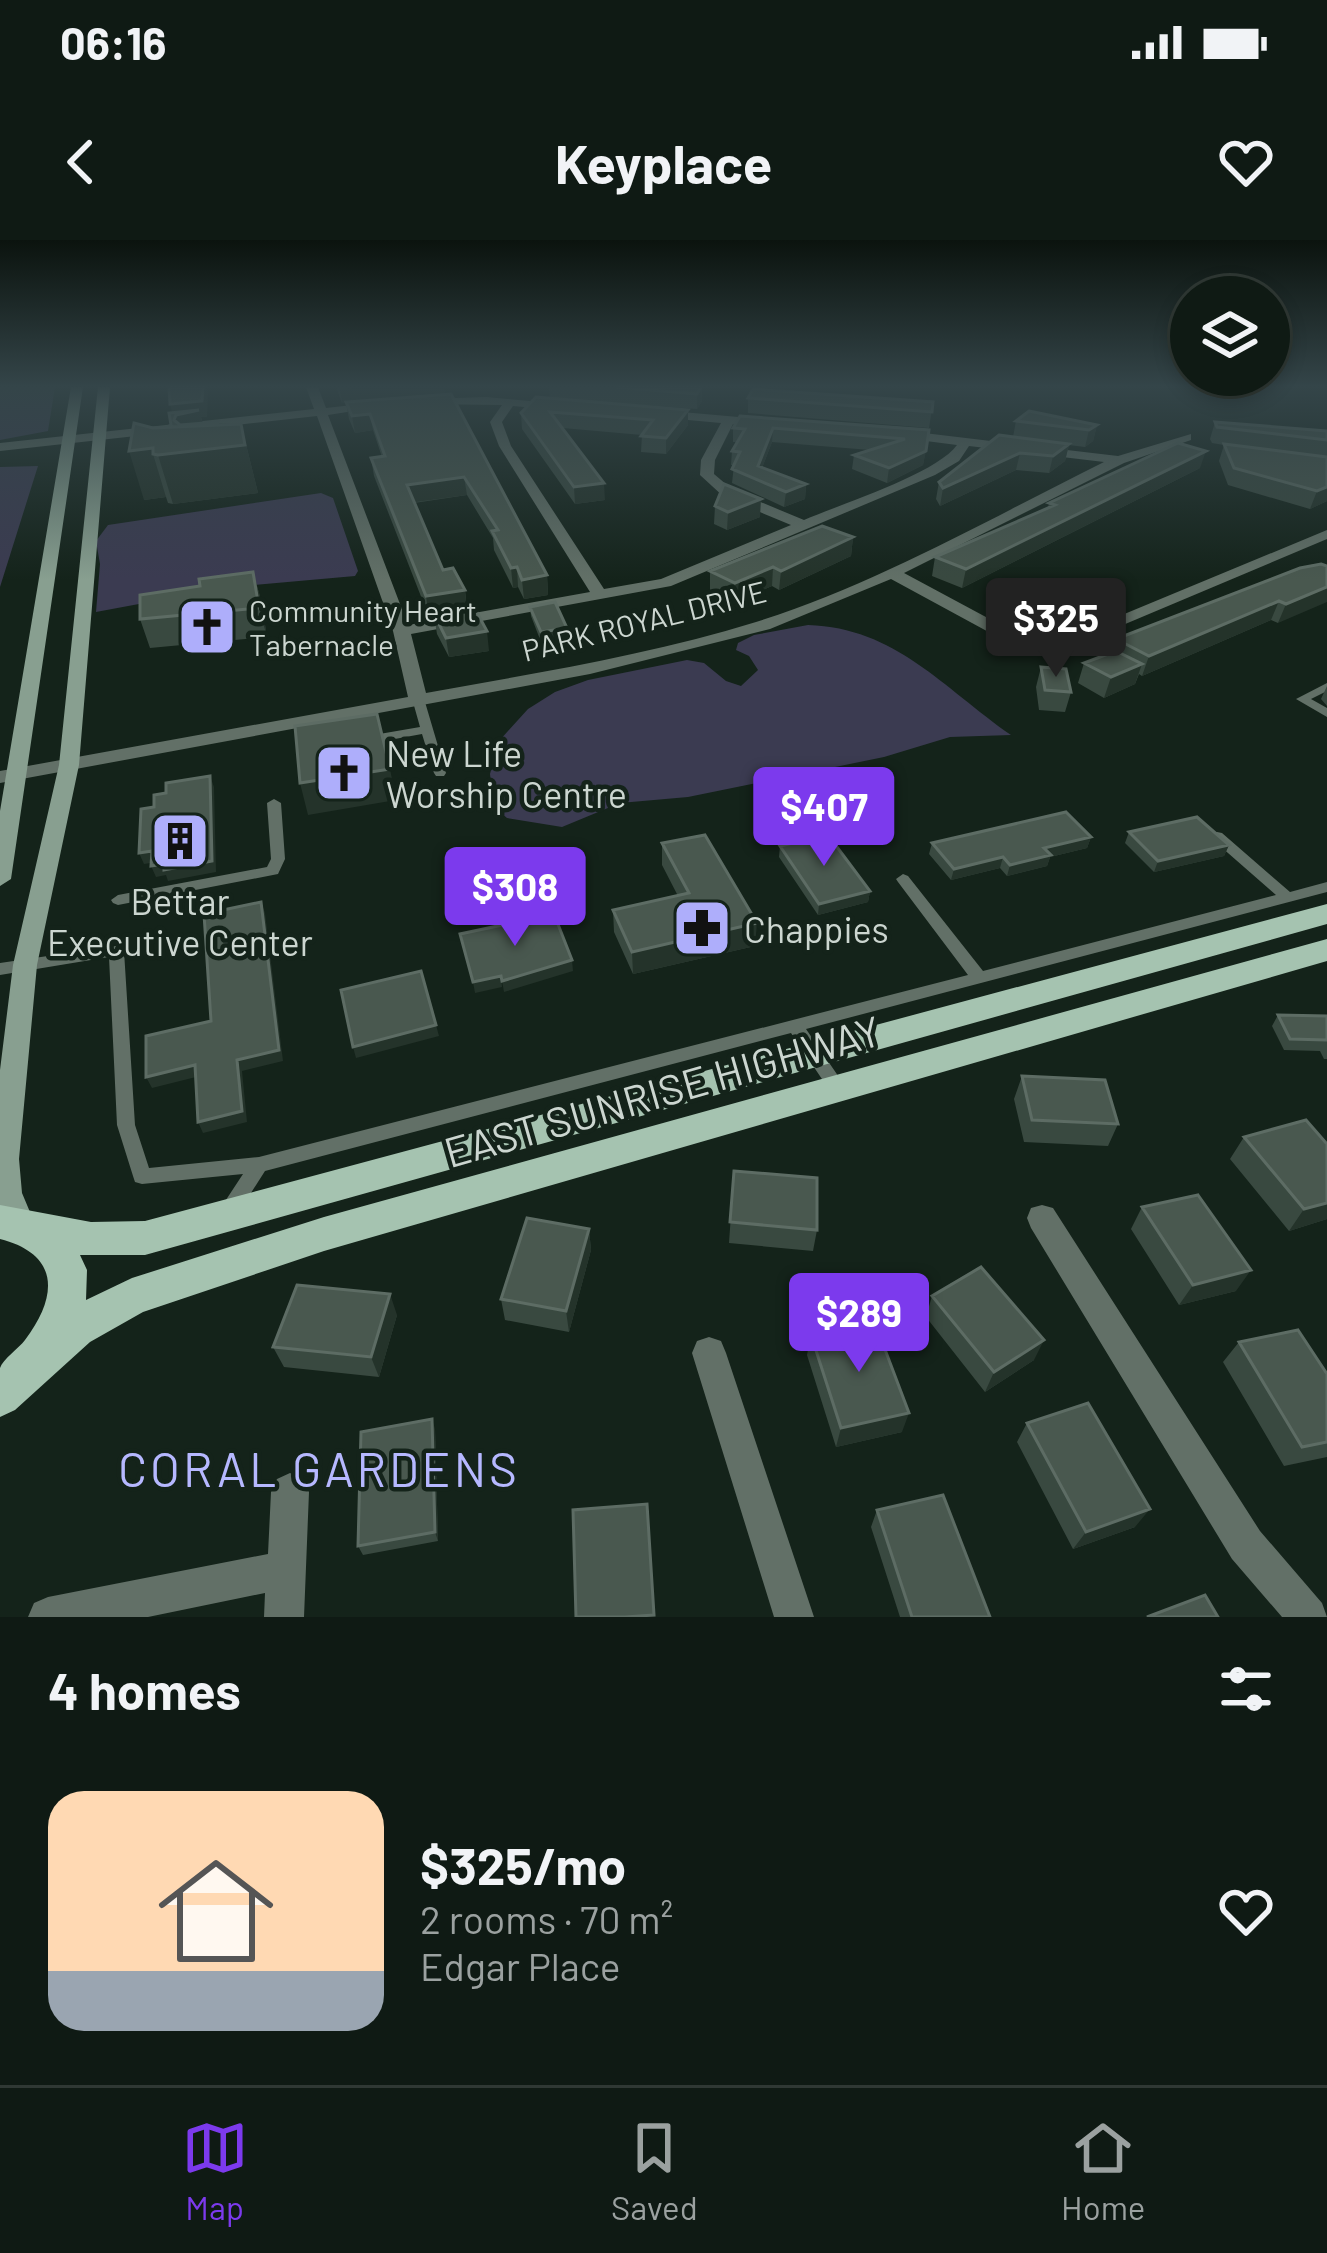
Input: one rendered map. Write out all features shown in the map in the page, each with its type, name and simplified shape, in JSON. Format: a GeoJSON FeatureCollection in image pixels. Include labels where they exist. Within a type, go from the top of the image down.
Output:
{"type":"FeatureCollection","features":[{"type":"Feature","properties":{"kind":"main road"},"geometry":{"type":"LineString","coordinates":[[0,879],[7,776],[68,451]]}},
{"type":"Feature","properties":{"kind":"main road"},"geometry":{"type":"LineString","coordinates":[[3,1396],[40,1358],[60,1326],[69,1295],[68,1268],[58,1246],[20,1226],[7,1193],[4,1159],[25,964],[69,765],[98,451]]}},
{"type":"Feature","properties":{"kind":"main road"},"geometry":{"type":"LineString","coordinates":[[55,537],[93,532]]}},
{"type":"Feature","properties":{"kind":"main road"},"geometry":{"type":"LineString","coordinates":[[41,613],[82,608]]}},
{"type":"Feature","properties":{"kind":"main road","name":"EAST SUNRISE HIGHWAY"},"geometry":{"type":"LineString","coordinates":[[20,1226],[117,1241],[226,1216],[1327,914]]}},
{"type":"Feature","properties":{"kind":"main road","name":"EAST SUNRISE HIGHWAY"},"geometry":{"type":"LineString","coordinates":[[40,1358],[103,1312],[164,1286],[324,1234],[1327,950]]}},
{"type":"Feature","properties":{"kind":"street"},"geometry":{"type":"LineString","coordinates":[[335,451],[402,632],[419,702]]}},
{"type":"Feature","properties":{"kind":"street"},"geometry":{"type":"LineString","coordinates":[[508,451],[601,597]]}},
{"type":"Feature","properties":{"kind":"street"},"geometry":{"type":"LineString","coordinates":[[712,451],[707,476],[729,494],[803,526]]}},
{"type":"Feature","properties":{"kind":"street"},"geometry":{"type":"LineString","coordinates":[[402,632],[665,583],[930,472],[959,451]]}},
{"type":"Feature","properties":{"kind":"street"},"geometry":{"type":"LineString","coordinates":[[1056,451],[1119,460]]}},
{"type":"Feature","properties":{"kind":"street","name":"PARK ROYAL DRIVE"},"geometry":{"type":"LineString","coordinates":[[7,776],[315,731],[419,702],[590,669],[764,626],[892,573],[1119,460],[1150,451]]}},
{"type":"Feature","properties":{"kind":"street"},"geometry":{"type":"LineString","coordinates":[[892,573],[1033,649],[1054,650],[1327,534]]}},
{"type":"Feature","properties":{"kind":"street"},"geometry":{"type":"LineString","coordinates":[[1042,1218],[1246,1545],[1308,1617]]}},
{"type":"Feature","properties":{"kind":"street"},"geometry":{"type":"LineString","coordinates":[[709,1353],[794,1617]]}},
{"type":"Feature","properties":{"kind":"street"},"geometry":{"type":"LineString","coordinates":[[284,1617],[290,1492]]}},
{"type":"Feature","properties":{"kind":"street"},"geometry":{"type":"LineString","coordinates":[[48,1617],[285,1570]]}},
{"type":"Feature","properties":{"kind":"lane"},"geometry":{"type":"LineString","coordinates":[[1327,686],[1302,699],[1327,712]]}},
{"type":"Feature","properties":{"kind":"lane"},"geometry":{"type":"LineString","coordinates":[[419,702],[440,773]]}},
{"type":"Feature","properties":{"kind":"lane"},"geometry":{"type":"LineString","coordinates":[[353,742],[424,730]]}},
{"type":"Feature","properties":{"kind":"lane"},"geometry":{"type":"LineString","coordinates":[[118,900],[273,871],[278,859],[274,803]]}},
{"type":"Feature","properties":{"kind":"lane"},"geometry":{"type":"LineString","coordinates":[[1196,818],[1287,897]]}},
{"type":"Feature","properties":{"kind":"lane"},"geometry":{"type":"LineString","coordinates":[[903,879],[978,976]]}},
{"type":"Feature","properties":{"kind":"lane"},"geometry":{"type":"LineString","coordinates":[[0,969],[116,951],[126,1125],[142,1176],[259,1165],[1327,886]]}},
{"type":"Feature","properties":{"kind":"lane"},"geometry":{"type":"LineString","coordinates":[[794,1024],[836,1086]]}},
{"type":"Feature","properties":{"kind":"lane"},"geometry":{"type":"LineString","coordinates":[[226,1216],[259,1165]]}},
{"type":"Feature","properties":{"kind":"shaded area"},"geometry":{"type":"Polygon","coordinates":[[[38,466],[0,587],[0,467],[38,466]]]}},
{"type":"Feature","properties":{"kind":"shaded area"},"geometry":{"type":"Polygon","coordinates":[[[321,493],[333,498],[358,571],[355,576],[230,587],[96,612],[100,564],[96,541],[108,525],[321,493]]]}},
{"type":"Feature","properties":{"kind":"shaded area"},"geometry":{"type":"Polygon","coordinates":[[[808,625],[839,629],[893,648],[1011,735],[950,737],[884,757],[688,797],[620,803],[562,827],[507,818],[494,807],[490,774],[499,741],[528,709],[555,692],[588,680],[687,660],[704,663],[726,681],[741,686],[758,670],[749,656],[736,650],[738,643],[754,635],[808,625]]]}},
{"type":"Feature","properties":{"kind":"building"},"geometry":{"type":"Polygon","coordinates":[[[383,451],[481,451],[547,575],[522,580],[517,567],[511,568],[492,531],[498,530],[464,477],[407,485],[443,570],[453,568],[465,590],[426,596],[371,458],[385,456],[383,451]]]}},
{"type":"Feature","properties":{"kind":"building"},"geometry":{"type":"Polygon","coordinates":[[[548,451],[580,451],[604,483],[574,487],[548,451]]]}},
{"type":"Feature","properties":{"kind":"building"},"geometry":{"type":"Polygon","coordinates":[[[734,451],[764,451],[758,466],[806,484],[786,492],[732,469],[740,452],[734,451]]]}},
{"type":"Feature","properties":{"kind":"building"},"geometry":{"type":"Polygon","coordinates":[[[866,451],[925,451],[889,468],[854,455],[866,451]]]}},
{"type":"Feature","properties":{"kind":"building"},"geometry":{"type":"Polygon","coordinates":[[[978,451],[1059,451],[1053,456],[1020,453],[943,488],[939,482],[978,451]]]}},
{"type":"Feature","properties":{"kind":"building"},"geometry":{"type":"Polygon","coordinates":[[[1160,451],[1205,451],[966,569],[935,557],[1055,505],[1049,503],[1160,451]]]}},
{"type":"Feature","properties":{"kind":"building"},"geometry":{"type":"Polygon","coordinates":[[[1227,451],[1327,457],[1327,487],[1317,491],[1234,468],[1227,451]]]}},
{"type":"Feature","properties":{"kind":"building"},"geometry":{"type":"Polygon","coordinates":[[[724,484],[761,499],[728,512],[715,506],[724,484]]]}},
{"type":"Feature","properties":{"kind":"building"},"geometry":{"type":"Polygon","coordinates":[[[822,526],[853,537],[781,571],[773,567],[735,583],[710,571],[822,526]]]}},
{"type":"Feature","properties":{"kind":"building"},"geometry":{"type":"Polygon","coordinates":[[[1327,566],[1327,587],[1286,604],[1279,601],[1149,656],[1116,639],[1300,568],[1327,566]]]}},
{"type":"Feature","properties":{"kind":"building"},"geometry":{"type":"Polygon","coordinates":[[[253,572],[259,608],[140,619],[140,595],[200,586],[199,579],[253,572]]]}},
{"type":"Feature","properties":{"kind":"building"},"geometry":{"type":"Polygon","coordinates":[[[555,602],[567,628],[541,632],[530,607],[555,602]]]}},
{"type":"Feature","properties":{"kind":"building"},"geometry":{"type":"Polygon","coordinates":[[[474,607],[487,631],[446,638],[434,614],[474,607]]]}},
{"type":"Feature","properties":{"kind":"building"},"geometry":{"type":"Polygon","coordinates":[[[1116,651],[1142,664],[1111,677],[1084,663],[1116,651]]]}},
{"type":"Feature","properties":{"kind":"building"},"geometry":{"type":"Polygon","coordinates":[[[1041,667],[1066,669],[1071,692],[1045,690],[1041,667]]]}},
{"type":"Feature","properties":{"kind":"building"},"geometry":{"type":"Polygon","coordinates":[[[377,714],[390,769],[300,783],[295,726],[377,714]]]}},
{"type":"Feature","properties":{"kind":"building","name":"Bettar Executive Center"},"geometry":{"type":"Polygon","coordinates":[[[210,776],[212,861],[164,870],[164,864],[151,866],[152,851],[139,853],[141,809],[154,807],[154,795],[166,793],[166,783],[210,776]]]}},
{"type":"Feature","properties":{"kind":"building"},"geometry":{"type":"Polygon","coordinates":[[[1066,812],[1091,837],[1044,848],[1051,855],[1010,865],[1003,857],[954,869],[932,843],[1066,812]]]}},
{"type":"Feature","properties":{"kind":"building"},"geometry":{"type":"Polygon","coordinates":[[[1197,817],[1229,845],[1158,861],[1129,832],[1197,817]]]}},
{"type":"Feature","properties":{"kind":"building"},"geometry":{"type":"Polygon","coordinates":[[[705,835],[757,923],[632,952],[613,910],[689,893],[662,843],[705,835]]]}},
{"type":"Feature","properties":{"kind":"building"},"geometry":{"type":"Polygon","coordinates":[[[828,835],[870,891],[819,904],[780,846],[828,835]]]}},
{"type":"Feature","properties":{"kind":"building"},"geometry":{"type":"Polygon","coordinates":[[[261,902],[279,1050],[237,1060],[242,1111],[198,1122],[195,1065],[146,1077],[146,1036],[211,1021],[204,914],[261,902]]]}},
{"type":"Feature","properties":{"kind":"building"},"geometry":{"type":"Polygon","coordinates":[[[554,914],[572,960],[502,981],[501,976],[473,982],[460,934],[554,914]]]}},
{"type":"Feature","properties":{"kind":"building"},"geometry":{"type":"Polygon","coordinates":[[[421,971],[436,1025],[353,1047],[341,990],[421,971]]]}},
{"type":"Feature","properties":{"kind":"building"},"geometry":{"type":"Polygon","coordinates":[[[1278,1015],[1327,1016],[1327,1040],[1290,1039],[1278,1015]]]}},
{"type":"Feature","properties":{"kind":"building"},"geometry":{"type":"Polygon","coordinates":[[[1022,1076],[1105,1080],[1118,1124],[1032,1120],[1022,1076]]]}},
{"type":"Feature","properties":{"kind":"building"},"geometry":{"type":"Polygon","coordinates":[[[1306,1120],[1327,1144],[1327,1203],[1304,1209],[1244,1137],[1306,1120]]]}},
{"type":"Feature","properties":{"kind":"building"},"geometry":{"type":"Polygon","coordinates":[[[734,1171],[817,1178],[817,1230],[730,1222],[734,1171]]]}},
{"type":"Feature","properties":{"kind":"building"},"geometry":{"type":"Polygon","coordinates":[[[1198,1195],[1251,1270],[1193,1285],[1142,1207],[1198,1195]]]}},
{"type":"Feature","properties":{"kind":"building"},"geometry":{"type":"Polygon","coordinates":[[[527,1218],[589,1229],[566,1311],[501,1299],[527,1218]]]}},
{"type":"Feature","properties":{"kind":"building"},"geometry":{"type":"Polygon","coordinates":[[[981,1267],[1044,1340],[994,1372],[932,1296],[981,1267]]]}},
{"type":"Feature","properties":{"kind":"building"},"geometry":{"type":"Polygon","coordinates":[[[297,1285],[390,1294],[371,1357],[273,1347],[297,1285]]]}},
{"type":"Feature","properties":{"kind":"building"},"geometry":{"type":"Polygon","coordinates":[[[875,1323],[909,1413],[841,1428],[811,1335],[875,1323]]]}},
{"type":"Feature","properties":{"kind":"building"},"geometry":{"type":"Polygon","coordinates":[[[1298,1330],[1327,1374],[1327,1442],[1302,1447],[1239,1342],[1298,1330]]]}},
{"type":"Feature","properties":{"kind":"building"},"geometry":{"type":"Polygon","coordinates":[[[1088,1403],[1150,1509],[1086,1532],[1027,1423],[1088,1403]]]}},
{"type":"Feature","properties":{"kind":"building"},"geometry":{"type":"Polygon","coordinates":[[[432,1419],[435,1532],[358,1546],[361,1432],[432,1419]]]}},
{"type":"Feature","properties":{"kind":"building"},"geometry":{"type":"Polygon","coordinates":[[[943,1495],[990,1617],[912,1617],[877,1510],[943,1495]]]}},
{"type":"Feature","properties":{"kind":"building"},"geometry":{"type":"Polygon","coordinates":[[[647,1504],[654,1615],[576,1617],[573,1510],[647,1504]]]}},
{"type":"Feature","properties":{"kind":"building"},"geometry":{"type":"Polygon","coordinates":[[[1205,1595],[1218,1617],[1147,1617],[1205,1595]]]}},
{"type":"Feature","properties":{"kind":"place","name":"Community Heart Tabernacle"},"geometry":{"type":"Point","coordinates":[207,627]}},
{"type":"Feature","properties":{"kind":"place","name":"New Life Worship Centre"},"geometry":{"type":"Point","coordinates":[344,773]}},
{"type":"Feature","properties":{"kind":"place","name":"Bettar Executive Center"},"geometry":{"type":"Point","coordinates":[180,841]}},
{"type":"Feature","properties":{"kind":"place","name":"Chappies"},"geometry":{"type":"Point","coordinates":[702,928]}},
{"type":"Feature","properties":{"kind":"district","name":"CORAL GARDENS"},"geometry":{"type":"Point","coordinates":[319,1468]}}]}
